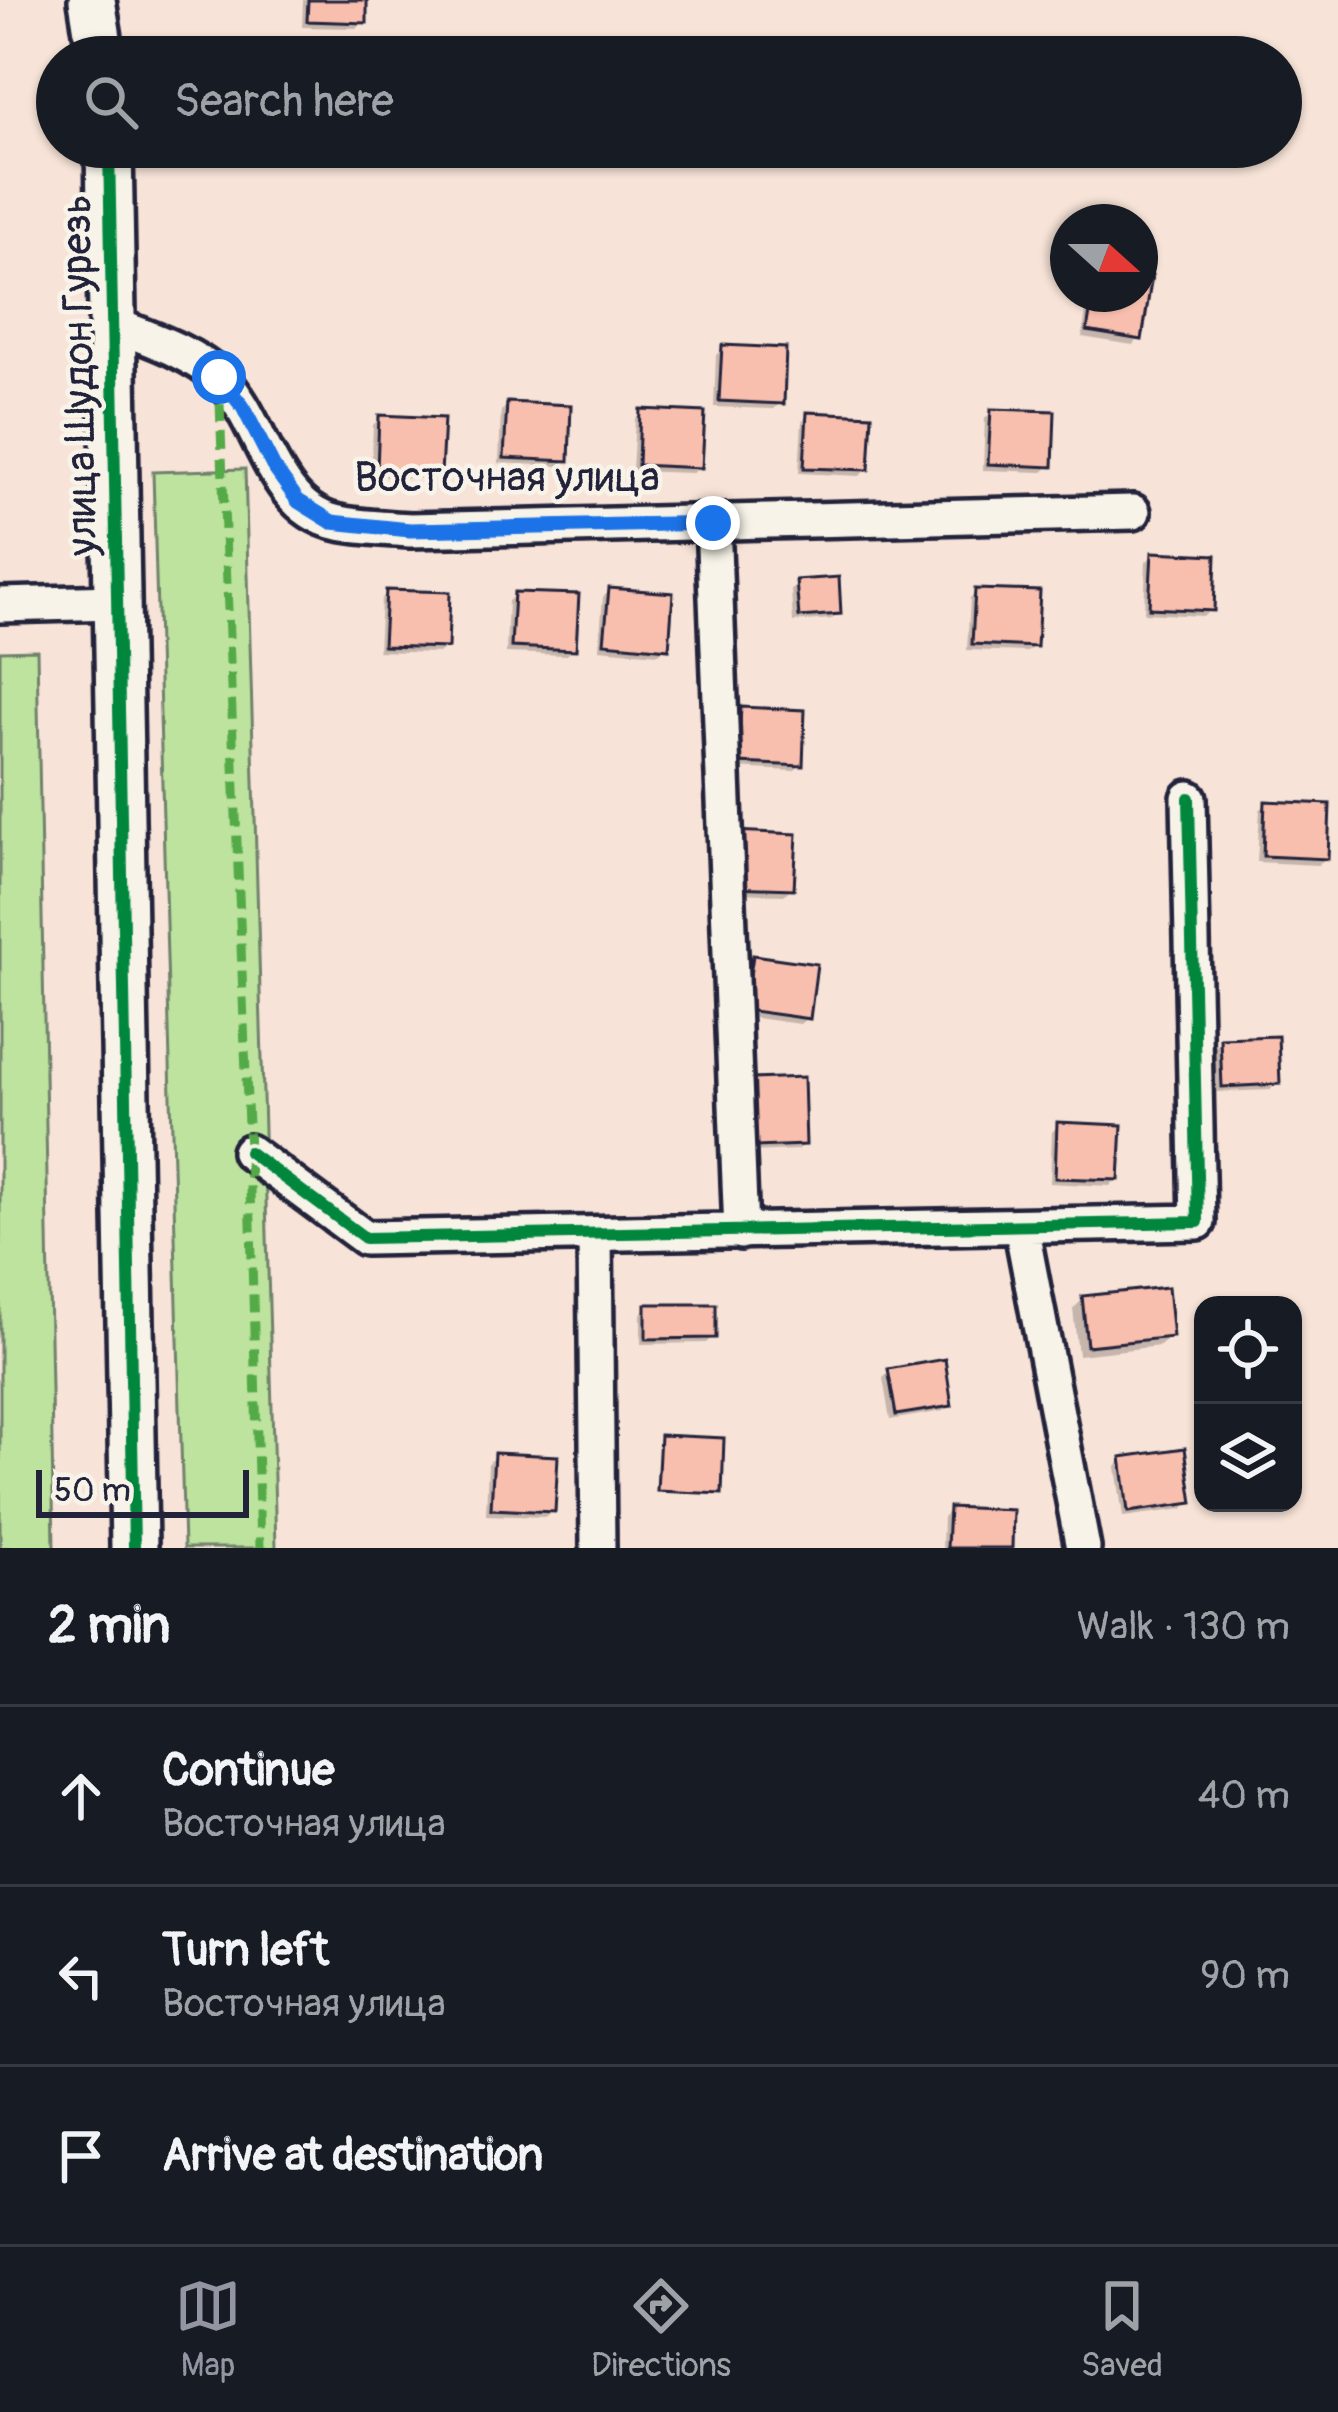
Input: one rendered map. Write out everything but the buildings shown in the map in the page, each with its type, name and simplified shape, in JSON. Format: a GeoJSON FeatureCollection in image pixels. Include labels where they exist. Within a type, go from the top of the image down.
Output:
{"type":"FeatureCollection","features":[{"type":"Feature","properties":{"kind":"street"},"geometry":{"type":"LineString","coordinates":[[92,0],[98,36]]}},
{"type":"Feature","properties":{"kind":"street","name":"улица Шудон Гурезь"},"geometry":{"type":"LineString","coordinates":[[109,168],[134,1548]]}},
{"type":"Feature","properties":{"kind":"street","name":"Восточная улица"},"geometry":{"type":"LineString","coordinates":[[112,324],[167,346],[219,377],[243,407],[273,466],[298,501],[332,522],[410,530],[1132,512]]}},
{"type":"Feature","properties":{"kind":"street"},"geometry":{"type":"LineString","coordinates":[[713,523],[741,1232]]}},
{"type":"Feature","properties":{"kind":"street"},"geometry":{"type":"LineString","coordinates":[[0,605],[117,602]]}},
{"type":"Feature","properties":{"kind":"street"},"geometry":{"type":"LineString","coordinates":[[250,1152],[365,1238],[1198,1222],[1189,798]]}},
{"type":"Feature","properties":{"kind":"street"},"geometry":{"type":"LineString","coordinates":[[1021,1226],[1083,1548]]}},
{"type":"Feature","properties":{"kind":"street"},"geometry":{"type":"LineString","coordinates":[[595,1234],[598,1548]]}},
{"type":"Feature","properties":{"kind":"green space"},"geometry":{"type":"Polygon","coordinates":[[[245,469],[276,1548],[184,1548],[153,472],[245,469]]]}},
{"type":"Feature","properties":{"kind":"green space"},"geometry":{"type":"Polygon","coordinates":[[[37,650],[54,1548],[0,1548],[0,651],[37,650]]]}},
{"type":"Feature","properties":{"kind":"marked path"},"geometry":{"type":"LineString","coordinates":[[219,377],[260,1548]]}},
{"type":"Feature","properties":{"kind":"cycle path"},"geometry":{"type":"LineString","coordinates":[[109,168],[134,1548]]}},
{"type":"Feature","properties":{"kind":"cycle path"},"geometry":{"type":"LineString","coordinates":[[249,1152],[365,1238],[1198,1222],[1189,798]]}},
{"type":"Feature","properties":{"kind":"route"},"geometry":{"type":"LineString","coordinates":[[219,377],[243,407],[273,466],[298,501],[332,522],[410,530],[713,523]]}}]}
